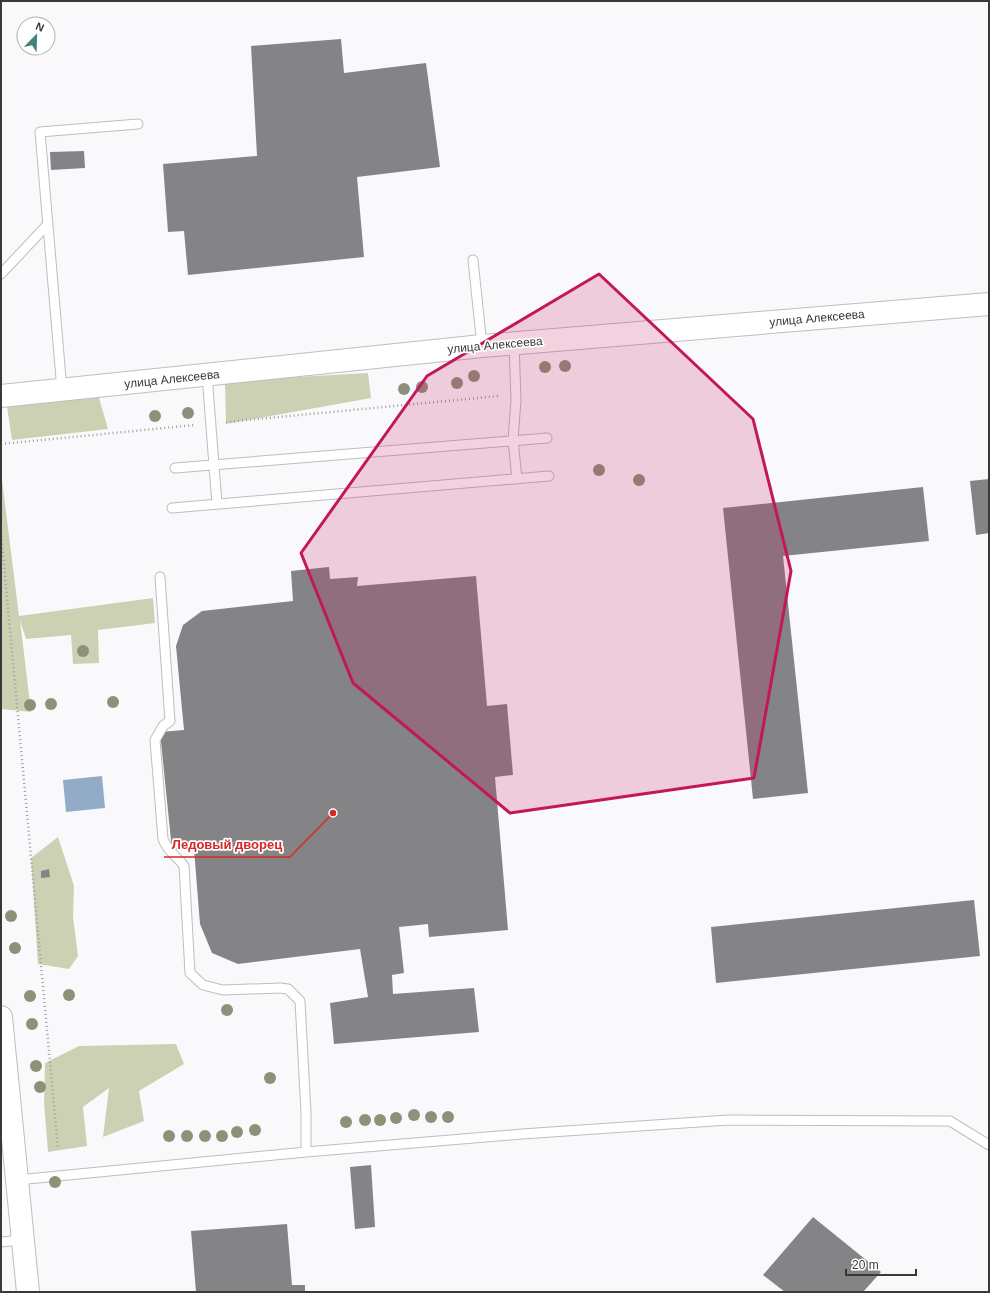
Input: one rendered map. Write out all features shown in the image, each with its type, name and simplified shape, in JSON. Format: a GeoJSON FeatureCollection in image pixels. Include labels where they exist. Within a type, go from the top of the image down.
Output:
{"type":"FeatureCollection","features":[{"type":"Feature","properties":{"kind":"street","name":"улица Алексеева"},"geometry":{"type":"LineString","coordinates":[[1,396],[514,343],[989,304]]}},
{"type":"Feature","properties":{"kind":"street"},"geometry":{"type":"LineString","coordinates":[[1,1017],[28,1292]]}},
{"type":"Feature","properties":{"kind":"lane"},"geometry":{"type":"LineString","coordinates":[[62,390],[40,132],[138,124]]}},
{"type":"Feature","properties":{"kind":"lane"},"geometry":{"type":"LineString","coordinates":[[1,274],[48,224]]}},
{"type":"Feature","properties":{"kind":"lane"},"geometry":{"type":"LineString","coordinates":[[473,260],[482,346]]}},
{"type":"Feature","properties":{"kind":"lane"},"geometry":{"type":"LineString","coordinates":[[514,343],[516,394],[513,440],[517,479]]}},
{"type":"Feature","properties":{"kind":"lane"},"geometry":{"type":"LineString","coordinates":[[206,375],[217,504]]}},
{"type":"Feature","properties":{"kind":"lane"},"geometry":{"type":"LineString","coordinates":[[175,468],[547,438]]}},
{"type":"Feature","properties":{"kind":"lane"},"geometry":{"type":"LineString","coordinates":[[172,508],[549,476]]}},
{"type":"Feature","properties":{"kind":"lane"},"geometry":{"type":"LineString","coordinates":[[160,577],[170,721],[163,726],[155,740],[163,839],[166,848],[179,859],[184,866],[190,973],[203,985],[223,990],[288,989],[300,1000],[306,1113],[306,1152]]}},
{"type":"Feature","properties":{"kind":"lane"},"geometry":{"type":"LineString","coordinates":[[17,1180],[306,1152],[522,1134],[728,1120],[950,1121],[989,1145]]}},
{"type":"Feature","properties":{"kind":"lane"},"geometry":{"type":"LineString","coordinates":[[1,1242],[23,1240]]}},
{"type":"Feature","properties":{"kind":"path"},"geometry":{"type":"LineString","coordinates":[[1,444],[516,394]]}},
{"type":"Feature","properties":{"kind":"path"},"geometry":{"type":"LineString","coordinates":[[1,532],[58,1148]]}},
{"type":"Feature","properties":{"kind":"highlighted area"},"geometry":{"type":"Polygon","coordinates":[[[599,274],[753,419],[791,571],[754,778],[510,813],[353,683],[301,553],[427,376],[599,274]]]}},
{"type":"Feature","properties":{"kind":"green space"},"geometry":{"type":"Polygon","coordinates":[[[368,373],[371,398],[226,424],[225,381],[368,373]]]}},
{"type":"Feature","properties":{"kind":"green space"},"geometry":{"type":"Polygon","coordinates":[[[99,398],[108,429],[12,440],[6,400],[99,398]]]}},
{"type":"Feature","properties":{"kind":"green space"},"geometry":{"type":"Polygon","coordinates":[[[1,472],[19,616],[153,598],[155,623],[98,630],[99,663],[73,664],[71,635],[26,639],[20,620],[31,712],[1,709],[1,472]]]}},
{"type":"Feature","properties":{"kind":"green space"},"geometry":{"type":"Polygon","coordinates":[[[58,837],[74,886],[73,917],[78,956],[69,969],[38,964],[31,858],[58,837]]]}},
{"type":"Feature","properties":{"kind":"green space"},"geometry":{"type":"Polygon","coordinates":[[[176,1044],[184,1064],[139,1091],[144,1121],[103,1137],[109,1088],[83,1107],[87,1146],[48,1152],[44,1103],[45,1063],[79,1046],[176,1044]]]}},
{"type":"Feature","properties":{"kind":"water"},"geometry":{"type":"Polygon","coordinates":[[[102,776],[105,808],[66,812],[63,780],[102,776]]]}},
{"type":"Feature","properties":{"kind":"building"},"geometry":{"type":"Polygon","coordinates":[[[341,39],[344,73],[426,63],[440,167],[357,177],[364,257],[188,275],[184,231],[168,232],[163,164],[257,156],[251,46],[341,39]]]}},
{"type":"Feature","properties":{"kind":"building"},"geometry":{"type":"Polygon","coordinates":[[[84,151],[85,168],[51,170],[50,152],[84,151]]]}},
{"type":"Feature","properties":{"kind":"building"},"geometry":{"type":"Polygon","coordinates":[[[989,479],[989,533],[976,535],[970,481],[989,479]]]}},
{"type":"Feature","properties":{"kind":"building"},"geometry":{"type":"Polygon","coordinates":[[[923,487],[929,541],[783,556],[808,793],[753,799],[723,508],[923,487]]]}},
{"type":"Feature","properties":{"kind":"building"},"geometry":{"type":"Polygon","coordinates":[[[329,567],[330,579],[358,577],[357,586],[476,576],[487,706],[507,704],[513,775],[495,777],[508,930],[429,937],[428,924],[399,927],[404,973],[392,975],[393,994],[474,988],[479,1032],[334,1044],[330,1003],[368,997],[360,949],[238,964],[212,953],[200,924],[194,849],[172,850],[160,732],[184,730],[176,646],[183,625],[202,611],[293,601],[291,571],[329,567]]]}},
{"type":"Feature","properties":{"kind":"building"},"geometry":{"type":"Polygon","coordinates":[[[49,869],[50,877],[41,878],[41,871],[49,869]]]}},
{"type":"Feature","properties":{"kind":"building"},"geometry":{"type":"Polygon","coordinates":[[[974,900],[980,956],[716,983],[711,927],[974,900]]]}},
{"type":"Feature","properties":{"kind":"building"},"geometry":{"type":"Polygon","coordinates":[[[371,1165],[375,1227],[355,1229],[350,1167],[371,1165]]]}},
{"type":"Feature","properties":{"kind":"building"},"geometry":{"type":"Polygon","coordinates":[[[813,1217],[881,1272],[863,1292],[785,1292],[763,1275],[813,1217]]]}},
{"type":"Feature","properties":{"kind":"building"},"geometry":{"type":"Polygon","coordinates":[[[287,1224],[292,1285],[305,1285],[305,1292],[196,1292],[191,1231],[287,1224]]]}},
{"type":"Feature","properties":{"kind":"place","name":"Ледовый дворец"},"geometry":{"type":"Point","coordinates":[333,813]}}]}
